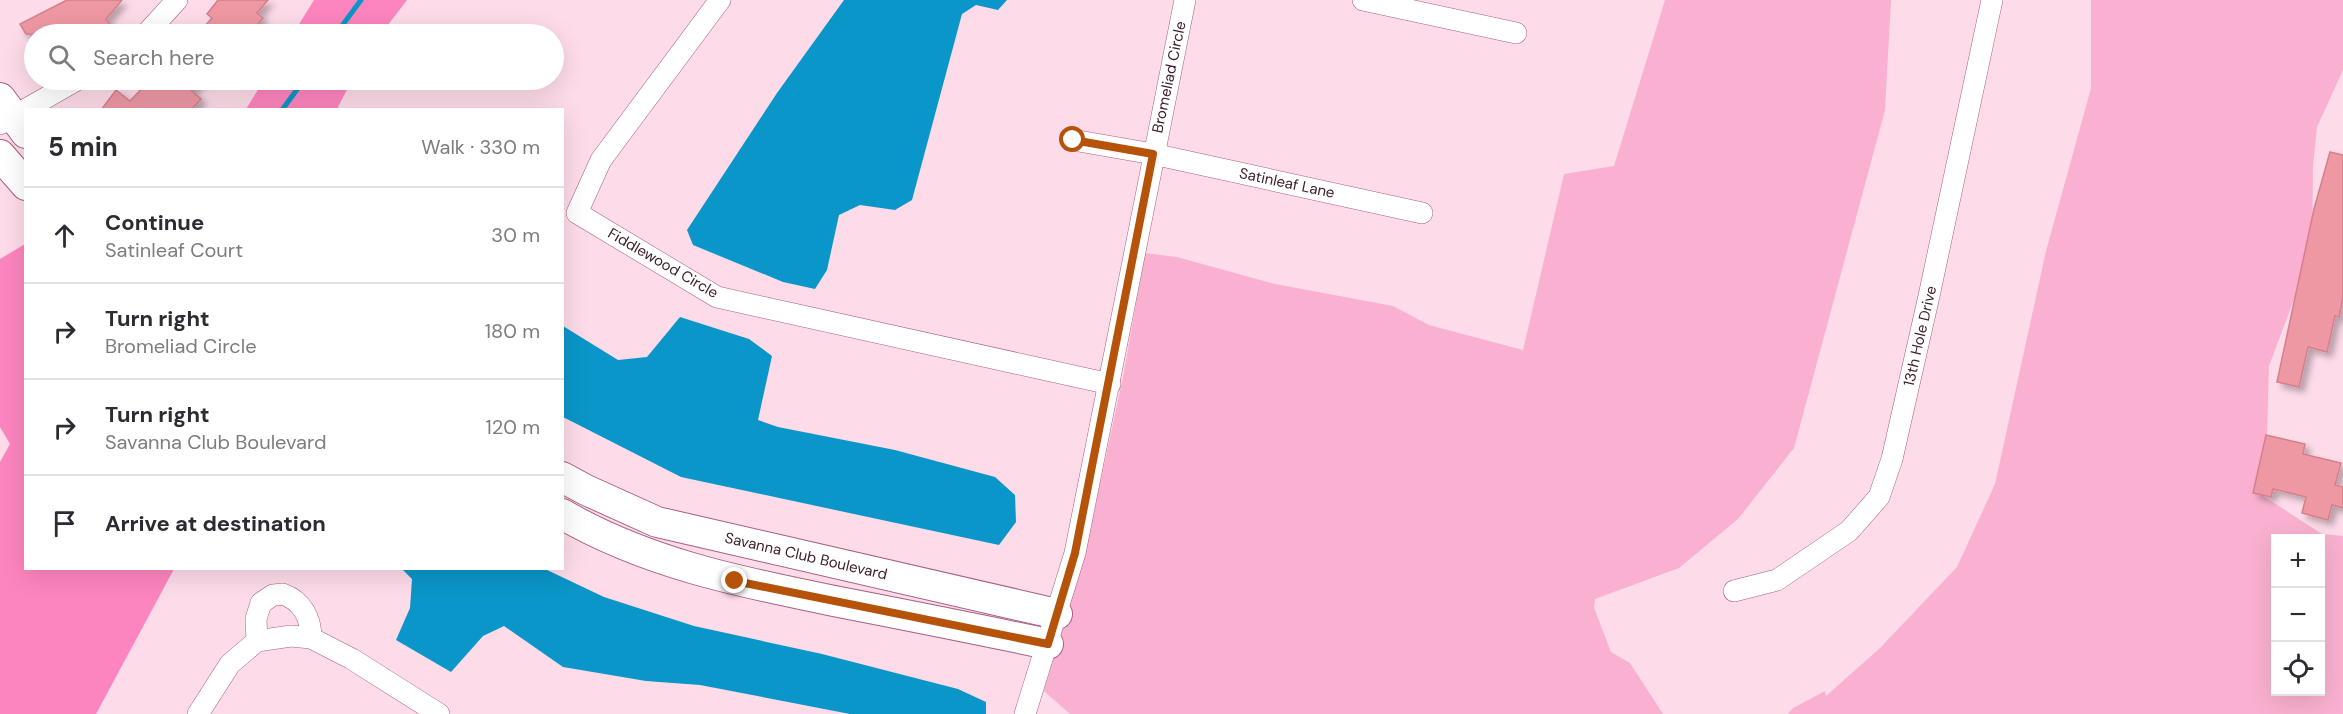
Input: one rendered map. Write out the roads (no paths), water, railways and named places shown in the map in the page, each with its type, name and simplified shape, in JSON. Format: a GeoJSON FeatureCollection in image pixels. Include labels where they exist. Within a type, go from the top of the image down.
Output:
{"type":"FeatureCollection","features":[{"type":"Feature","properties":{"kind":"street"},"geometry":{"type":"LineString","coordinates":[[155,24],[177,0]]}},
{"type":"Feature","properties":{"kind":"street","name":"Fiddlewood Circle"},"geometry":{"type":"LineString","coordinates":[[720,0],[601,160],[577,213],[717,297],[1110,384]]}},
{"type":"Feature","properties":{"kind":"street","name":"Bromeliad Circle"},"geometry":{"type":"LineString","coordinates":[[1025,714],[1075,553],[1185,0]]}},
{"type":"Feature","properties":{"kind":"street"},"geometry":{"type":"LineString","coordinates":[[1363,0],[1516,33]]}},
{"type":"Feature","properties":{"kind":"street","name":"13th Hole Drive"},"geometry":{"type":"LineString","coordinates":[[1734,591],[1777,580],[1849,531],[1879,497],[1892,459],[1992,0]]}},
{"type":"Feature","properties":{"kind":"street"},"geometry":{"type":"LineString","coordinates":[[27,108],[58,90]]}},
{"type":"Feature","properties":{"kind":"street"},"geometry":{"type":"LineString","coordinates":[[9,118],[24,109]]}},
{"type":"Feature","properties":{"kind":"street","name":"Satinleaf Lane"},"geometry":{"type":"LineString","coordinates":[[1073,140],[1153,154],[1422,213]]}},
{"type":"Feature","properties":{"kind":"street"},"geometry":{"type":"LineString","coordinates":[[0,155],[24,183]]}},
{"type":"Feature","properties":{"kind":"street","name":"Savanna Club Boulevard"},"geometry":{"type":"LineString","coordinates":[[564,478],[657,522],[1057,614]]}},
{"type":"Feature","properties":{"kind":"street"},"geometry":{"type":"LineString","coordinates":[[564,515],[588,530],[654,557],[735,581],[1048,644]]}},
{"type":"Feature","properties":{"kind":"street"},"geometry":{"type":"LineString","coordinates":[[257,641],[256,619],[261,603],[273,595],[283,594],[303,608],[311,630],[311,638]]}},
{"type":"Feature","properties":{"kind":"street"},"geometry":{"type":"LineString","coordinates":[[198,714],[230,664],[257,641],[291,636],[311,638],[351,659],[439,714]]}},
{"type":"Feature","properties":{"kind":"water"},"geometry":{"type":"Polygon","coordinates":[[[844,0],[1007,0],[998,10],[976,5],[962,14],[912,200],[895,210],[860,205],[839,215],[827,270],[815,289],[783,282],[693,245],[687,230],[777,93],[844,0]]]}},
{"type":"Feature","properties":{"kind":"water"},"geometry":{"type":"Polygon","coordinates":[[[680,317],[749,339],[772,356],[758,420],[778,427],[895,450],[995,477],[1015,495],[1016,522],[999,545],[681,477],[564,418],[564,327],[618,360],[647,357],[680,317]]]}},
{"type":"Feature","properties":{"kind":"water"},"geometry":{"type":"Polygon","coordinates":[[[403,570],[547,570],[604,597],[694,626],[822,654],[958,689],[986,702],[986,714],[850,714],[700,685],[646,681],[563,667],[504,626],[483,636],[451,672],[396,640],[410,608],[412,579],[403,570]]]}},
{"type":"Feature","properties":{"kind":"waterway"},"geometry":{"type":"LineString","coordinates":[[343,24],[361,0]]}},
{"type":"Feature","properties":{"kind":"waterway"},"geometry":{"type":"LineString","coordinates":[[283,108],[297,90]]}}]}
